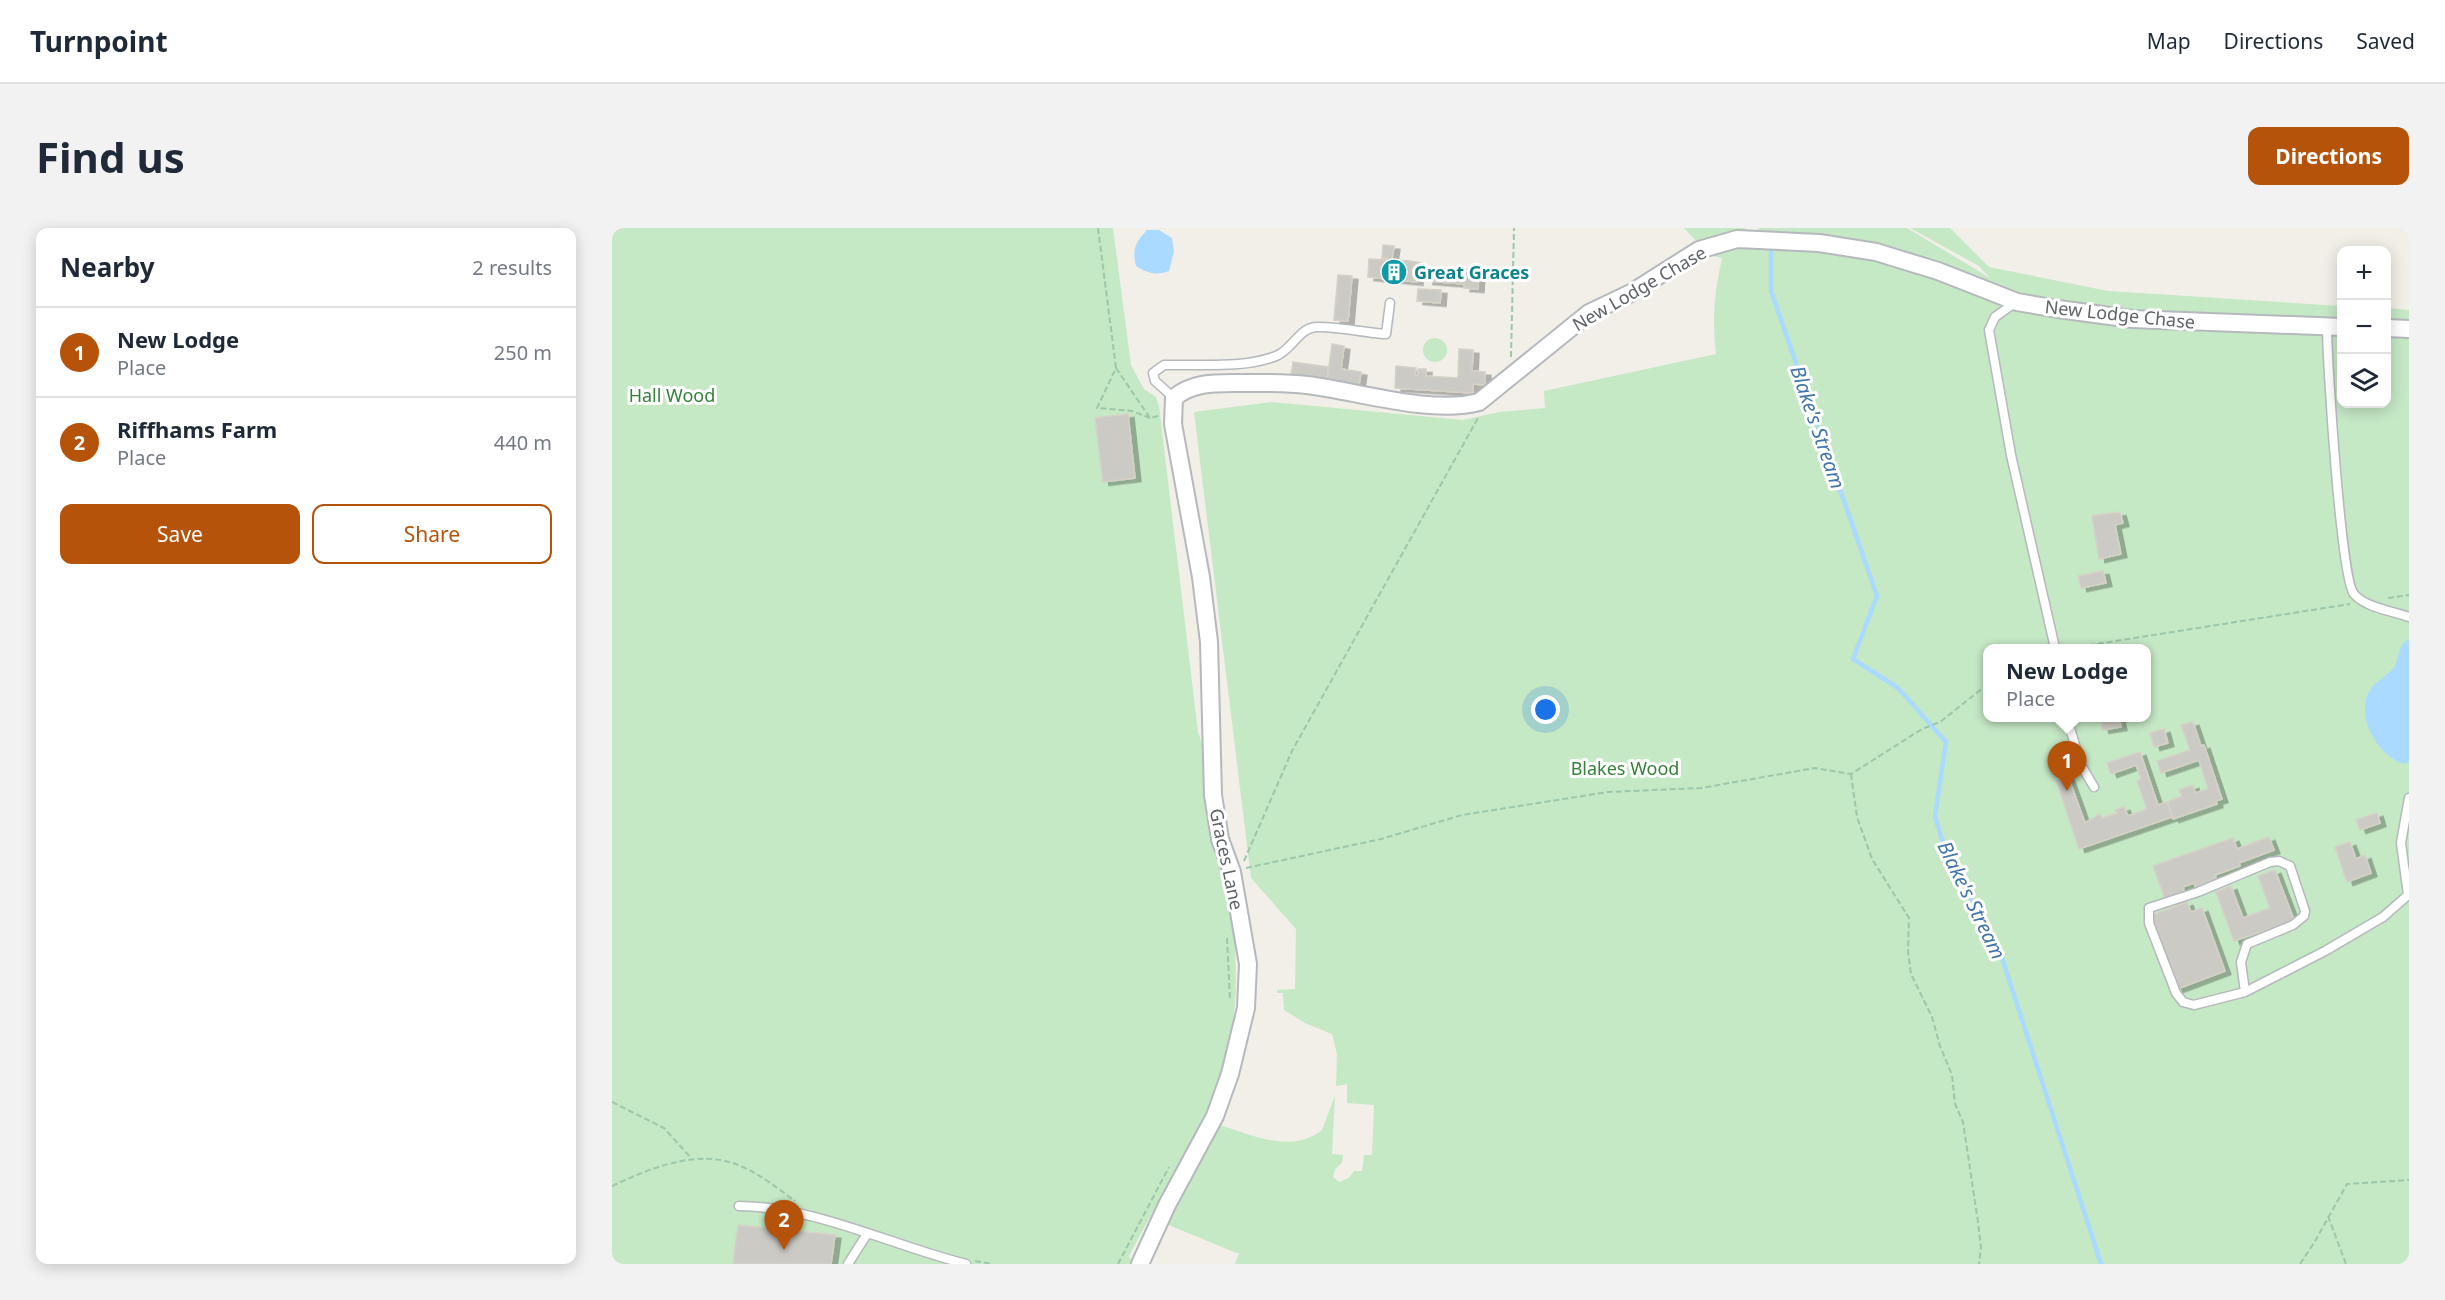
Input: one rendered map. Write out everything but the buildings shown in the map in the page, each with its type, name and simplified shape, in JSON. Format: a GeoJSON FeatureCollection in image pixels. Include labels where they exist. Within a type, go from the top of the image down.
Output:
{"type":"FeatureCollection","features":[{"type":"Feature","properties":{"kind":"street","name":"New Lodge Chase"},"geometry":{"type":"LineString","coordinates":[[1173,405],[1186,387],[1220,383],[1308,385],[1404,402],[1468,405],[1486,400],[1589,313],[1631,292],[1699,250],[1737,239],[1820,243],[1876,252],[1938,271],[2017,302],[2132,319],[2334,327]]}},
{"type":"Feature","properties":{"kind":"street"},"geometry":{"type":"LineString","coordinates":[[2391,328],[2409,328]]}},
{"type":"Feature","properties":{"kind":"street","name":"Graces Lane"},"geometry":{"type":"LineString","coordinates":[[1140,1264],[1167,1205],[1219,1106],[1230,1074],[1246,1008],[1248,964],[1232,872],[1220,839],[1213,795],[1209,642],[1173,405]]}},
{"type":"Feature","properties":{"kind":"lane"},"geometry":{"type":"LineString","coordinates":[[2017,302],[1995,317],[1989,330],[2011,455],[2054,644]]}},
{"type":"Feature","properties":{"kind":"lane"},"geometry":{"type":"LineString","coordinates":[[1173,405],[1155,381],[1153,373],[1157,368],[1164,365],[1228,364],[1273,357],[1288,348],[1305,330],[1316,327],[1386,334],[1390,303]]}},
{"type":"Feature","properties":{"kind":"lane"},"geometry":{"type":"LineString","coordinates":[[2334,327],[2346,566],[2353,594],[2364,602],[2409,617]]}},
{"type":"Feature","properties":{"kind":"lane"},"geometry":{"type":"LineString","coordinates":[[2068,722],[2081,765],[2094,787]]}},
{"type":"Feature","properties":{"kind":"lane"},"geometry":{"type":"LineString","coordinates":[[2245,992],[2241,962],[2242,953],[2247,944],[2293,925],[2304,916],[2305,911],[2290,866],[2286,863],[2270,862],[2198,892],[2149,908],[2149,923],[2176,993],[2183,1002],[2194,1005],[2245,992],[2325,951],[2383,917],[2408,895],[2409,884],[2401,843],[2409,798]]}},
{"type":"Feature","properties":{"kind":"lane"},"geometry":{"type":"LineString","coordinates":[[739,1206],[796,1211],[966,1264]]}},
{"type":"Feature","properties":{"kind":"lane"},"geometry":{"type":"LineString","coordinates":[[848,1264],[867,1234]]}},
{"type":"Feature","properties":{"kind":"path"},"geometry":{"type":"LineString","coordinates":[[1098,228],[1116,368],[1150,418]]}},
{"type":"Feature","properties":{"kind":"path"},"geometry":{"type":"LineString","coordinates":[[1514,228],[1510,357],[1520,371]]}},
{"type":"Feature","properties":{"kind":"path"},"geometry":{"type":"LineString","coordinates":[[1116,368],[1097,408],[1132,411],[1150,418]]}},
{"type":"Feature","properties":{"kind":"path"},"geometry":{"type":"LineString","coordinates":[[1150,418],[1173,405]]}},
{"type":"Feature","properties":{"kind":"path"},"geometry":{"type":"LineString","coordinates":[[1479,416],[1293,751],[1240,869],[1381,839],[1462,815],[1608,792],[1701,788],[1815,768],[1851,774],[1922,729],[1940,722],[1983,688]]}},
{"type":"Feature","properties":{"kind":"path"},"geometry":{"type":"LineString","coordinates":[[2096,644],[2409,595]]}},
{"type":"Feature","properties":{"kind":"path"},"geometry":{"type":"LineString","coordinates":[[1851,774],[1857,817],[1872,860],[1910,918],[1908,952],[1911,974],[1932,1017],[1952,1076],[1955,1104],[1963,1122],[1980,1239],[1979,1264]]}},
{"type":"Feature","properties":{"kind":"path"},"geometry":{"type":"LineString","coordinates":[[1227,934],[1231,1009]]}},
{"type":"Feature","properties":{"kind":"path"},"geometry":{"type":"LineString","coordinates":[[612,1102],[664,1128],[691,1158]]}},
{"type":"Feature","properties":{"kind":"path"},"geometry":{"type":"LineString","coordinates":[[1120,1264],[1160,1183],[1175,1161]]}},
{"type":"Feature","properties":{"kind":"path"},"geometry":{"type":"LineString","coordinates":[[2300,1264],[2346,1184],[2409,1180]]}},
{"type":"Feature","properties":{"kind":"path"},"geometry":{"type":"LineString","coordinates":[[2328,1216],[2346,1264]]}},
{"type":"Feature","properties":{"kind":"green space","name":"Hall Wood"},"geometry":{"type":"Polygon","coordinates":[[[612,228],[1113,228],[1131,365],[1144,389],[1156,397],[1159,406],[1198,732],[1206,755],[1210,831],[1225,871],[1235,928],[1236,991],[1231,1047],[1209,1107],[1129,1256],[1132,1264],[612,1264],[612,228]]]}},
{"type":"Feature","properties":{"kind":"green space"},"geometry":{"type":"Polygon","coordinates":[[[1684,228],[1747,228],[1699,244],[1684,228]]]}},
{"type":"Feature","properties":{"kind":"green space","name":"Blakes Wood"},"geometry":{"type":"Polygon","coordinates":[[[1760,228],[1907,228],[1990,278],[1979,266],[1910,228],[1950,228],[1989,267],[2108,291],[2337,306],[2337,408],[2391,408],[2391,308],[2409,310],[2409,1264],[1235,1264],[1239,1254],[1166,1224],[1216,1124],[1270,1140],[1297,1141],[1322,1130],[1335,1096],[1332,1154],[1343,1155],[1342,1163],[1335,1169],[1333,1177],[1339,1182],[1349,1178],[1354,1171],[1362,1171],[1364,1155],[1372,1155],[1374,1105],[1347,1103],[1347,1084],[1336,1086],[1337,1054],[1332,1034],[1305,1023],[1284,1010],[1283,993],[1277,993],[1277,990],[1295,989],[1296,929],[1251,878],[1194,412],[1272,402],[1463,420],[1499,412],[1545,408],[1544,391],[1716,354],[1714,306],[1722,258],[1709,255],[1760,228]]]}},
{"type":"Feature","properties":{"kind":"green space"},"geometry":{"type":"Polygon","coordinates":[[[1435,338],[1444,341],[1447,350],[1444,359],[1435,362],[1426,359],[1423,350],[1426,341],[1435,338]]]}},
{"type":"Feature","properties":{"kind":"water"},"geometry":{"type":"Polygon","coordinates":[[[1147,230],[1159,230],[1172,238],[1174,251],[1169,271],[1152,273],[1136,266],[1135,246],[1147,230]]]}},
{"type":"Feature","properties":{"kind":"water"},"geometry":{"type":"Polygon","coordinates":[[[2409,639],[2409,762],[2403,764],[2394,760],[2377,744],[2367,722],[2365,711],[2370,690],[2394,667],[2402,644],[2409,639]]]}},
{"type":"Feature","properties":{"kind":"waterway","name":"Blake's Stream"},"geometry":{"type":"LineString","coordinates":[[1771,245],[1771,291],[1877,596],[1853,659],[1898,688],[1946,742],[1935,816],[1944,847],[2002,958],[2101,1264]]}},
{"type":"Feature","properties":{"kind":"place","name":"Great Graces"},"geometry":{"type":"Point","coordinates":[1394,272]}},
{"type":"Feature","properties":{"kind":"place","name":"New Lodge"},"geometry":{"type":"Point","coordinates":[2067,791]}},
{"type":"Feature","properties":{"kind":"place","name":"Riffhams Farm"},"geometry":{"type":"Point","coordinates":[784,1250]}}]}
